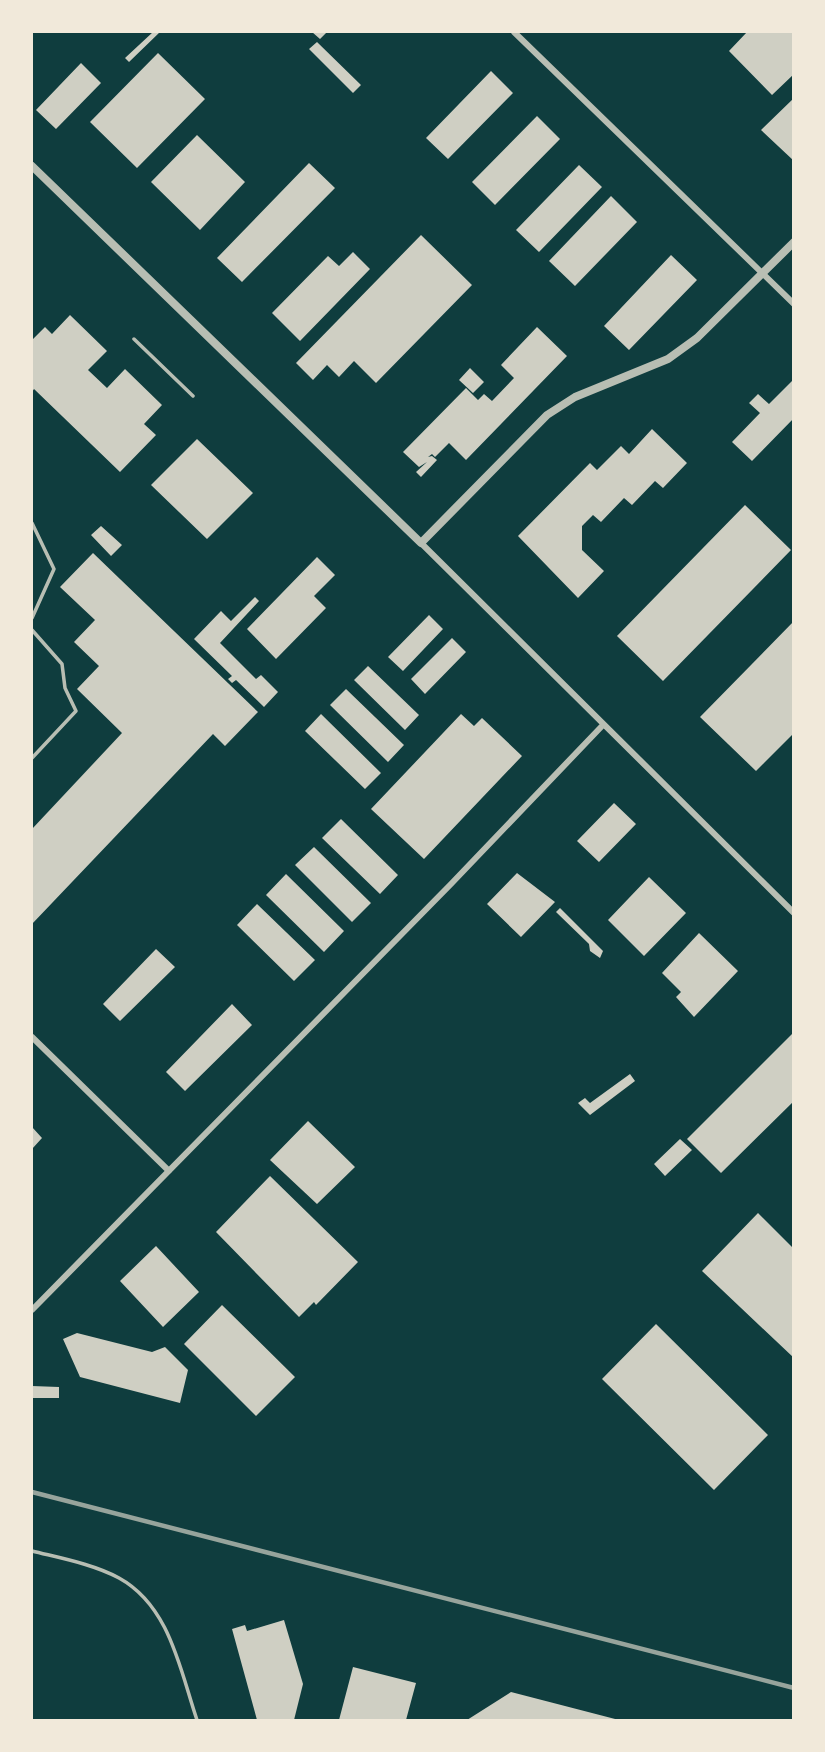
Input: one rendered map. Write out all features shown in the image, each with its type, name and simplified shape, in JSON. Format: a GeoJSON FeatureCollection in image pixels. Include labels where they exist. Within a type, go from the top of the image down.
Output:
{"type":"FeatureCollection","features":[{"type":"Feature","properties":{"kind":"street"},"geometry":{"type":"LineString","coordinates":[[514,32],[793,304]]}},
{"type":"Feature","properties":{"kind":"street"},"geometry":{"type":"LineString","coordinates":[[32,166],[421,543],[602,726],[793,913]]}},
{"type":"Feature","properties":{"kind":"street"},"geometry":{"type":"LineString","coordinates":[[421,543],[547,415],[575,397],[668,359],[697,338],[793,242]]}},
{"type":"Feature","properties":{"kind":"street"},"geometry":{"type":"LineString","coordinates":[[32,1310],[602,726]]}},
{"type":"Feature","properties":{"kind":"street"},"geometry":{"type":"LineString","coordinates":[[32,1037],[169,1171]]}},
{"type":"Feature","properties":{"kind":"lane"},"geometry":{"type":"LineString","coordinates":[[134,339],[193,396]]}},
{"type":"Feature","properties":{"kind":"lane"},"geometry":{"type":"LineString","coordinates":[[32,523],[54,569],[32,618]]}},
{"type":"Feature","properties":{"kind":"lane"},"geometry":{"type":"LineString","coordinates":[[32,631],[62,664],[65,688],[76,711],[32,758]]}},
{"type":"Feature","properties":{"kind":"lane"},"geometry":{"type":"LineString","coordinates":[[32,1551],[118,1578],[144,1596],[165,1626],[197,1720]]}},
{"type":"Feature","properties":{"kind":"building"},"geometry":{"type":"Polygon","coordinates":[[[153,32],[160,32],[129,62],[125,58],[153,32]]]}},
{"type":"Feature","properties":{"kind":"building"},"geometry":{"type":"Polygon","coordinates":[[[312,32],[327,32],[320,39],[312,32]]]}},
{"type":"Feature","properties":{"kind":"building"},"geometry":{"type":"Polygon","coordinates":[[[747,32],[794,32],[794,74],[772,95],[729,51],[747,32]]]}},
{"type":"Feature","properties":{"kind":"building"},"geometry":{"type":"Polygon","coordinates":[[[317,42],[361,85],[353,93],[309,49],[317,42]]]}},
{"type":"Feature","properties":{"kind":"building"},"geometry":{"type":"Polygon","coordinates":[[[158,53],[205,99],[137,168],[90,122],[158,53]]]}},
{"type":"Feature","properties":{"kind":"building"},"geometry":{"type":"Polygon","coordinates":[[[81,63],[101,83],[56,129],[36,110],[81,63]]]}},
{"type":"Feature","properties":{"kind":"building"},"geometry":{"type":"Polygon","coordinates":[[[491,71],[513,93],[448,159],[426,138],[491,71]]]}},
{"type":"Feature","properties":{"kind":"building"},"geometry":{"type":"Polygon","coordinates":[[[794,98],[794,161],[761,130],[794,98]]]}},
{"type":"Feature","properties":{"kind":"building"},"geometry":{"type":"Polygon","coordinates":[[[537,116],[560,139],[495,205],[472,182],[537,116]]]}},
{"type":"Feature","properties":{"kind":"building"},"geometry":{"type":"Polygon","coordinates":[[[197,135],[245,182],[200,230],[151,182],[197,135]]]}},
{"type":"Feature","properties":{"kind":"building"},"geometry":{"type":"Polygon","coordinates":[[[309,163],[335,188],[242,282],[217,258],[309,163]]]}},
{"type":"Feature","properties":{"kind":"building"},"geometry":{"type":"Polygon","coordinates":[[[579,165],[602,187],[539,252],[516,230],[579,165]]]}},
{"type":"Feature","properties":{"kind":"building"},"geometry":{"type":"Polygon","coordinates":[[[611,196],[637,222],[575,286],[549,261],[611,196]]]}},
{"type":"Feature","properties":{"kind":"building"},"geometry":{"type":"Polygon","coordinates":[[[421,235],[472,285],[376,383],[354,361],[339,377],[327,365],[313,380],[296,363],[421,235]]]}},
{"type":"Feature","properties":{"kind":"building"},"geometry":{"type":"Polygon","coordinates":[[[353,252],[370,269],[300,341],[272,313],[328,256],[339,266],[353,252]]]}},
{"type":"Feature","properties":{"kind":"building"},"geometry":{"type":"Polygon","coordinates":[[[671,255],[697,280],[629,350],[604,326],[671,255]]]}},
{"type":"Feature","properties":{"kind":"building"},"geometry":{"type":"Polygon","coordinates":[[[70,315],[107,351],[88,370],[107,388],[125,369],[162,405],[144,424],[156,435],[120,472],[34,389],[32,392],[32,340],[45,327],[52,334],[70,315]]]}},
{"type":"Feature","properties":{"kind":"building"},"geometry":{"type":"Polygon","coordinates":[[[537,327],[567,356],[466,460],[449,443],[435,457],[432,454],[428,457],[432,456],[437,460],[421,477],[416,472],[427,462],[419,467],[403,452],[466,388],[478,400],[484,394],[492,401],[514,378],[501,365],[537,327]]]}},
{"type":"Feature","properties":{"kind":"building"},"geometry":{"type":"Polygon","coordinates":[[[470,368],[484,382],[473,393],[459,380],[470,368]]]}},
{"type":"Feature","properties":{"kind":"building"},"geometry":{"type":"Polygon","coordinates":[[[794,379],[794,418],[752,461],[732,442],[760,413],[749,403],[758,394],[769,404],[794,379]]]}},
{"type":"Feature","properties":{"kind":"building"},"geometry":{"type":"Polygon","coordinates":[[[652,429],[687,463],[663,488],[655,481],[632,505],[624,498],[601,522],[593,515],[582,526],[582,550],[604,571],[578,598],[518,536],[590,463],[597,470],[621,446],[629,454],[652,429]]]}},
{"type":"Feature","properties":{"kind":"building"},"geometry":{"type":"Polygon","coordinates":[[[197,439],[253,493],[207,539],[151,485],[197,439]]]}},
{"type":"Feature","properties":{"kind":"building"},"geometry":{"type":"Polygon","coordinates":[[[745,505],[791,550],[663,681],[617,636],[745,505]]]}},
{"type":"Feature","properties":{"kind":"building"},"geometry":{"type":"Polygon","coordinates":[[[101,526],[122,545],[111,556],[91,535],[101,526]]]}},
{"type":"Feature","properties":{"kind":"building"},"geometry":{"type":"Polygon","coordinates":[[[93,553],[258,712],[225,746],[213,734],[32,924],[32,829],[122,733],[77,689],[99,666],[74,642],[95,620],[60,587],[93,553]]]}},
{"type":"Feature","properties":{"kind":"building"},"geometry":{"type":"Polygon","coordinates":[[[317,557],[335,575],[314,596],[326,608],[276,659],[247,629],[317,557]]]}},
{"type":"Feature","properties":{"kind":"building"},"geometry":{"type":"Polygon","coordinates":[[[255,597],[259,601],[220,643],[256,679],[261,675],[278,692],[264,707],[236,680],[232,683],[228,679],[232,676],[194,639],[221,611],[231,621],[255,597]]]}},
{"type":"Feature","properties":{"kind":"building"},"geometry":{"type":"Polygon","coordinates":[[[429,615],[443,629],[403,671],[388,657],[429,615]]]}},
{"type":"Feature","properties":{"kind":"building"},"geometry":{"type":"Polygon","coordinates":[[[794,621],[794,733],[756,771],[700,717],[794,621]]]}},
{"type":"Feature","properties":{"kind":"building"},"geometry":{"type":"Polygon","coordinates":[[[452,638],[466,652],[425,694],[411,679],[452,638]]]}},
{"type":"Feature","properties":{"kind":"building"},"geometry":{"type":"Polygon","coordinates":[[[368,666],[419,715],[405,730],[354,680],[368,666]]]}},
{"type":"Feature","properties":{"kind":"building"},"geometry":{"type":"Polygon","coordinates":[[[346,689],[404,745],[388,762],[330,705],[346,689]]]}},
{"type":"Feature","properties":{"kind":"building"},"geometry":{"type":"Polygon","coordinates":[[[321,714],[381,773],[365,789],[305,731],[321,714]]]}},
{"type":"Feature","properties":{"kind":"building"},"geometry":{"type":"Polygon","coordinates":[[[461,714],[474,726],[482,718],[522,756],[424,859],[371,809],[461,714]]]}},
{"type":"Feature","properties":{"kind":"building"},"geometry":{"type":"Polygon","coordinates":[[[614,803],[636,824],[599,862],[577,841],[614,803]]]}},
{"type":"Feature","properties":{"kind":"building"},"geometry":{"type":"Polygon","coordinates":[[[341,819],[398,875],[380,894],[322,838],[341,819]]]}},
{"type":"Feature","properties":{"kind":"building"},"geometry":{"type":"Polygon","coordinates":[[[314,847],[371,903],[352,922],[295,865],[314,847]]]}},
{"type":"Feature","properties":{"kind":"building"},"geometry":{"type":"Polygon","coordinates":[[[517,873],[555,902],[521,937],[487,904],[517,873]]]}},
{"type":"Feature","properties":{"kind":"building"},"geometry":{"type":"Polygon","coordinates":[[[286,874],[344,931],[324,952],[266,895],[286,874]]]}},
{"type":"Feature","properties":{"kind":"building"},"geometry":{"type":"Polygon","coordinates":[[[649,877],[686,913],[644,956],[608,920],[649,877]]]}},
{"type":"Feature","properties":{"kind":"building"},"geometry":{"type":"Polygon","coordinates":[[[257,904],[315,960],[294,981],[237,925],[257,904]]]}},
{"type":"Feature","properties":{"kind":"building"},"geometry":{"type":"Polygon","coordinates":[[[560,908],[603,951],[600,958],[590,951],[589,944],[556,912],[560,908]]]}},
{"type":"Feature","properties":{"kind":"building"},"geometry":{"type":"Polygon","coordinates":[[[699,933],[738,971],[694,1017],[676,997],[681,992],[662,973],[699,933]]]}},
{"type":"Feature","properties":{"kind":"building"},"geometry":{"type":"Polygon","coordinates":[[[156,949],[175,967],[120,1021],[103,1004],[156,949]]]}},
{"type":"Feature","properties":{"kind":"building"},"geometry":{"type":"Polygon","coordinates":[[[232,1004],[252,1025],[185,1091],[166,1072],[232,1004]]]}},
{"type":"Feature","properties":{"kind":"building"},"geometry":{"type":"Polygon","coordinates":[[[794,1032],[794,1101],[721,1173],[687,1139],[794,1032]]]}},
{"type":"Feature","properties":{"kind":"building"},"geometry":{"type":"Polygon","coordinates":[[[630,1074],[635,1081],[590,1115],[578,1103],[585,1098],[590,1103],[630,1074]]]}},
{"type":"Feature","properties":{"kind":"building"},"geometry":{"type":"Polygon","coordinates":[[[308,1121],[355,1167],[317,1204],[270,1160],[308,1121]]]}},
{"type":"Feature","properties":{"kind":"building"},"geometry":{"type":"Polygon","coordinates":[[[32,1127],[42,1138],[32,1149],[32,1127]]]}},
{"type":"Feature","properties":{"kind":"building"},"geometry":{"type":"Polygon","coordinates":[[[680,1139],[692,1150],[665,1176],[654,1164],[680,1139]]]}},
{"type":"Feature","properties":{"kind":"building"},"geometry":{"type":"Polygon","coordinates":[[[270,1176],[358,1262],[316,1305],[314,1302],[299,1317],[216,1232],[270,1176]]]}},
{"type":"Feature","properties":{"kind":"building"},"geometry":{"type":"Polygon","coordinates":[[[758,1213],[794,1249],[794,1358],[702,1271],[758,1213]]]}},
{"type":"Feature","properties":{"kind":"building"},"geometry":{"type":"Polygon","coordinates":[[[156,1246],[199,1292],[163,1327],[120,1281],[156,1246]]]}},
{"type":"Feature","properties":{"kind":"building"},"geometry":{"type":"Polygon","coordinates":[[[222,1305],[295,1377],[256,1416],[184,1344],[222,1305]]]}},
{"type":"Feature","properties":{"kind":"building"},"geometry":{"type":"Polygon","coordinates":[[[656,1324],[768,1435],[714,1490],[602,1379],[656,1324]]]}},
{"type":"Feature","properties":{"kind":"building"},"geometry":{"type":"Polygon","coordinates":[[[77,1333],[152,1352],[165,1347],[188,1370],[180,1403],[80,1377],[63,1339],[77,1333]]]}},
{"type":"Feature","properties":{"kind":"building"},"geometry":{"type":"Polygon","coordinates":[[[32,1386],[59,1387],[59,1398],[32,1398],[32,1386]]]}},
{"type":"Feature","properties":{"kind":"building"},"geometry":{"type":"Polygon","coordinates":[[[284,1620],[303,1684],[294,1720],[257,1720],[232,1629],[245,1625],[247,1631],[284,1620]]]}},
{"type":"Feature","properties":{"kind":"building"},"geometry":{"type":"Polygon","coordinates":[[[353,1667],[416,1683],[406,1720],[339,1720],[353,1667]]]}},
{"type":"Feature","properties":{"kind":"building"},"geometry":{"type":"Polygon","coordinates":[[[511,1692],[619,1720],[467,1720],[511,1692]]]}},
{"type":"Feature","properties":{"kind":"railway"},"geometry":{"type":"LineString","coordinates":[[32,1492],[794,1688]]}}]}
